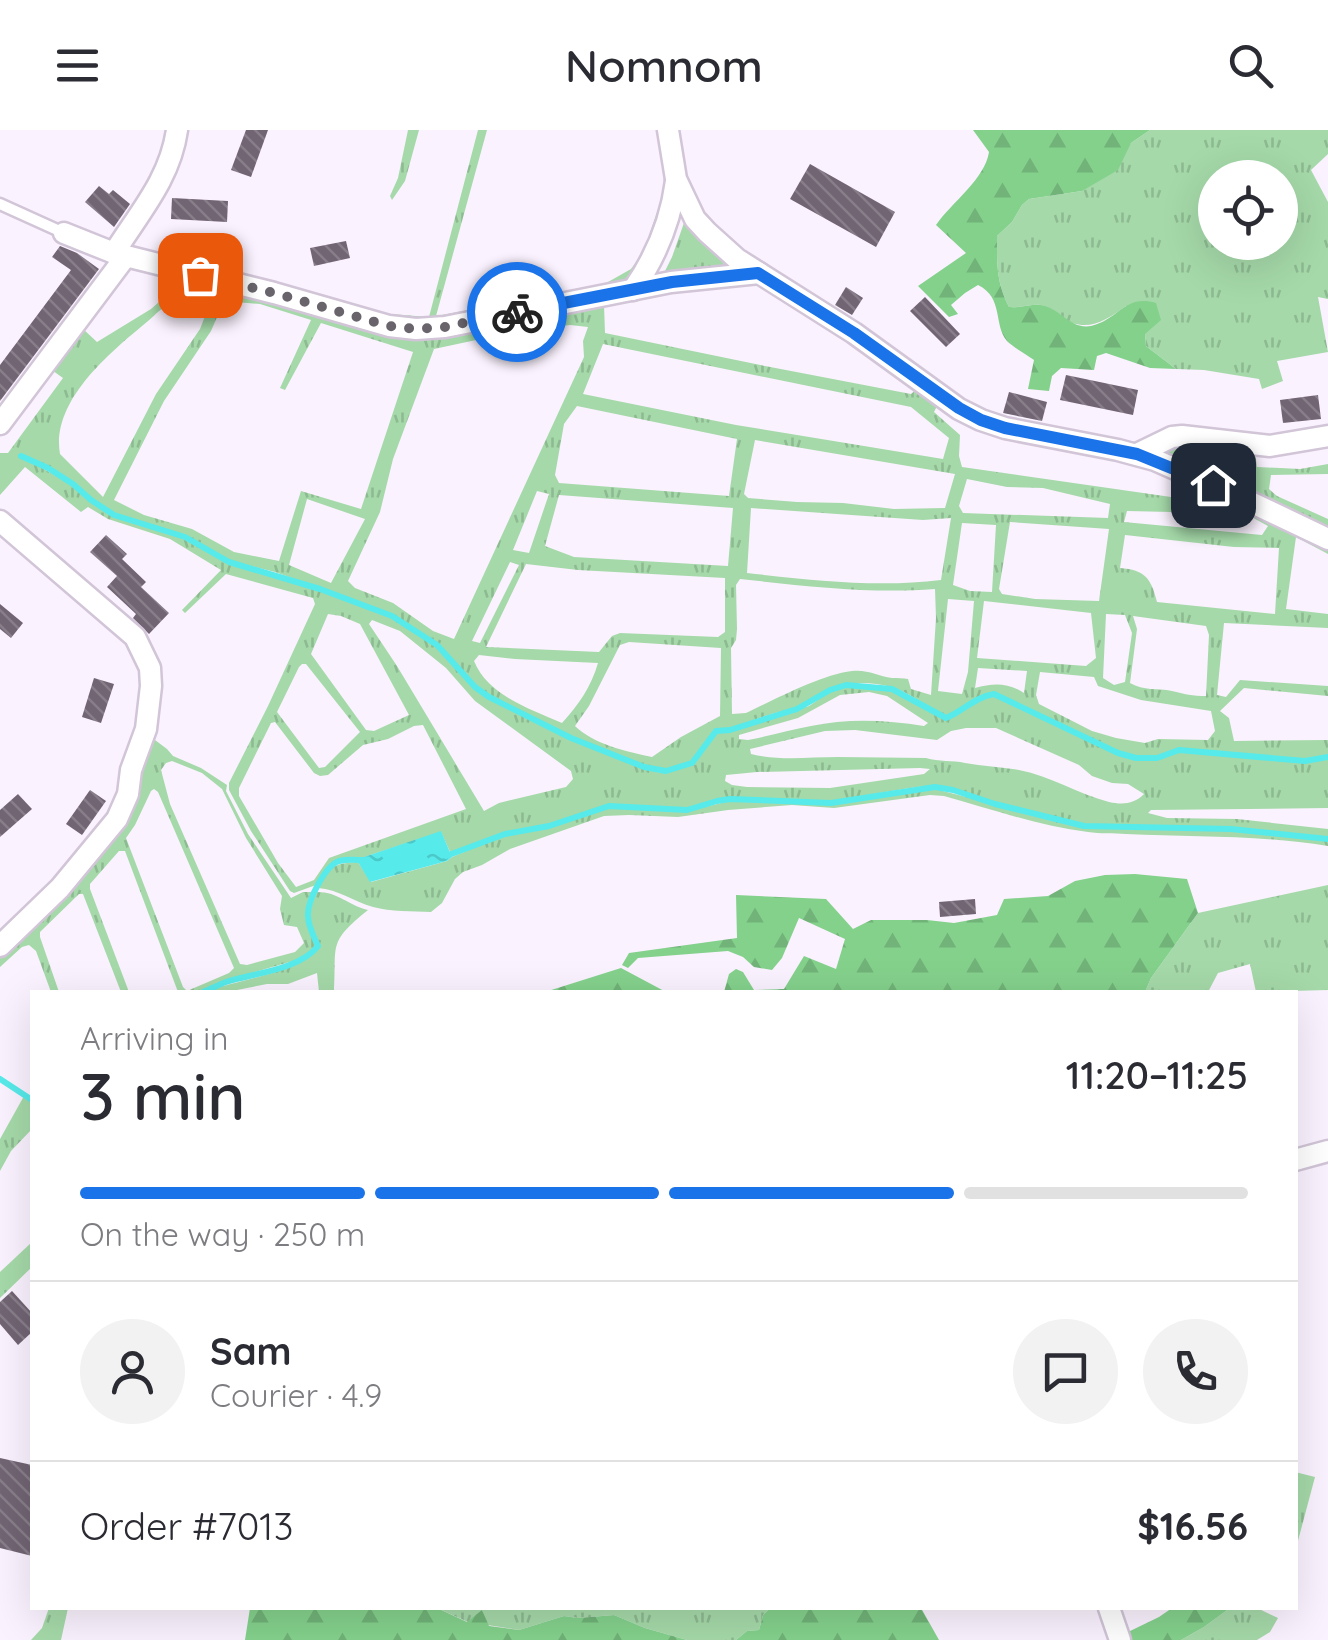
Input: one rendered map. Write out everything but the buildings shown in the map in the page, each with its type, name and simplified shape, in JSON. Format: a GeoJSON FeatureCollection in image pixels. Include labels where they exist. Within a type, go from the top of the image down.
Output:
{"type":"FeatureCollection","features":[{"type":"Feature","properties":{"kind":"street"},"geometry":{"type":"LineString","coordinates":[[0,424],[120,255],[171,160],[177,130]]}},
{"type":"Feature","properties":{"kind":"street"},"geometry":{"type":"LineString","coordinates":[[632,290],[666,226],[673,204],[676,180],[668,130]]}},
{"type":"Feature","properties":{"kind":"street"},"geometry":{"type":"LineString","coordinates":[[676,180],[695,219],[737,260],[854,333],[959,408],[1005,428],[1137,454],[1328,539]]}},
{"type":"Feature","properties":{"kind":"street"},"geometry":{"type":"LineString","coordinates":[[64,233],[120,255],[274,293],[356,318],[416,329],[445,327],[672,282],[758,273]]}},
{"type":"Feature","properties":{"kind":"street"},"geometry":{"type":"LineString","coordinates":[[1137,454],[1182,436],[1270,446],[1328,436]]}},
{"type":"Feature","properties":{"kind":"street"},"geometry":{"type":"LineString","coordinates":[[0,522],[135,636],[150,668],[151,686],[146,728],[131,770],[128,794],[116,820],[60,888],[0,946]]}},
{"type":"Feature","properties":{"kind":"street"},"geometry":{"type":"LineString","coordinates":[[1298,1159],[1328,1151]]}},
{"type":"Feature","properties":{"kind":"street"},"geometry":{"type":"LineString","coordinates":[[1110,1610],[1120,1640]]}},
{"type":"Feature","properties":{"kind":"lane"},"geometry":{"type":"LineString","coordinates":[[0,204],[64,233]]}},
{"type":"Feature","properties":{"kind":"green space"},"geometry":{"type":"Polygon","coordinates":[[[408,130],[419,130],[405,181],[392,200],[390,196],[408,130]]]}},
{"type":"Feature","properties":{"kind":"green space"},"geometry":{"type":"Polygon","coordinates":[[[478,130],[487,130],[436,316],[601,286],[631,269],[644,251],[663,194],[665,174],[656,130],[660,130],[669,172],[668,200],[634,276],[622,284],[459,320],[405,323],[377,313],[429,317],[478,130]]]}},
{"type":"Feature","properties":{"kind":"green space"},"geometry":{"type":"Polygon","coordinates":[[[973,130],[1150,130],[1131,143],[1118,170],[1082,191],[1029,199],[1022,205],[997,236],[998,272],[1009,307],[1047,307],[1077,325],[1101,323],[1136,302],[1156,303],[1161,320],[1145,334],[1146,346],[1176,369],[1150,368],[1106,353],[1097,356],[1094,370],[1061,368],[1052,376],[1049,391],[1028,389],[1034,360],[1007,341],[986,290],[978,285],[965,293],[951,305],[958,314],[949,317],[918,286],[966,253],[936,225],[975,181],[986,162],[989,152],[973,130]]]}},
{"type":"Feature","properties":{"kind":"green space"},"geometry":{"type":"Polygon","coordinates":[[[1150,130],[1328,130],[1328,154],[1311,170],[1328,202],[1328,299],[1318,297],[1328,352],[1277,361],[1283,381],[1262,389],[1259,379],[1176,369],[1146,346],[1145,334],[1126,306],[1103,321],[1087,325],[1070,322],[1044,306],[1009,307],[999,281],[997,236],[1029,199],[1082,191],[1131,143],[1150,130]]]}},
{"type":"Feature","properties":{"kind":"green space"},"geometry":{"type":"Polygon","coordinates":[[[685,220],[712,249],[725,266],[663,275],[685,220]]]}},
{"type":"Feature","properties":{"kind":"green space"},"geometry":{"type":"Polygon","coordinates":[[[184,280],[316,313],[497,325],[604,305],[605,333],[911,394],[918,388],[939,402],[934,412],[960,435],[962,467],[1171,497],[1233,499],[1328,544],[1328,554],[1296,537],[1286,609],[1328,614],[1328,628],[1224,623],[1217,695],[1226,697],[1240,680],[1328,686],[1328,696],[1244,688],[1220,711],[1229,718],[1234,741],[1328,740],[1328,756],[1305,760],[1179,749],[1157,756],[1136,756],[1119,752],[994,693],[946,716],[899,690],[860,683],[830,688],[801,706],[715,730],[691,762],[666,769],[644,765],[572,737],[490,696],[475,686],[438,644],[393,614],[275,572],[230,561],[186,536],[114,514],[49,467],[19,455],[72,485],[113,516],[184,539],[229,564],[274,575],[391,617],[436,646],[473,688],[488,699],[571,739],[656,772],[666,773],[692,764],[716,732],[809,706],[831,691],[846,687],[892,691],[946,719],[993,696],[1118,754],[1136,759],[1158,759],[1179,752],[1305,763],[1328,759],[1328,808],[1148,813],[1167,818],[1237,819],[1328,829],[1328,837],[1231,827],[1084,824],[954,789],[916,787],[831,801],[730,798],[687,808],[609,804],[549,825],[504,832],[451,854],[441,832],[361,858],[338,860],[330,864],[316,885],[294,893],[251,831],[229,783],[315,604],[313,598],[226,574],[185,613],[182,610],[221,570],[170,539],[108,519],[88,507],[81,512],[25,467],[0,495],[0,453],[8,453],[63,378],[49,368],[82,328],[97,342],[151,309],[184,280]],[[186,294],[162,308],[98,366],[72,399],[64,417],[59,435],[60,454],[103,497],[156,394],[200,329],[212,298],[186,294]],[[224,301],[211,331],[164,401],[114,500],[144,515],[192,529],[234,552],[279,561],[301,491],[361,509],[413,352],[321,323],[285,390],[280,388],[311,320],[260,304],[224,301]],[[570,325],[514,332],[434,349],[393,459],[380,512],[348,581],[355,588],[393,603],[433,631],[454,639],[584,357],[583,341],[588,327],[570,325]],[[603,344],[583,394],[736,425],[943,459],[949,438],[911,407],[603,344]],[[577,406],[564,424],[555,475],[559,483],[729,496],[737,439],[577,406]],[[755,440],[744,494],[748,498],[894,509],[945,508],[955,474],[755,440]],[[967,479],[959,506],[963,513],[1108,518],[1110,504],[1043,488],[1007,487],[967,479]],[[537,491],[513,550],[529,553],[549,494],[537,491]],[[559,495],[545,546],[574,557],[728,566],[733,508],[559,495]],[[307,499],[289,565],[331,583],[365,519],[307,499]],[[1180,507],[1171,512],[1127,511],[1124,522],[1262,535],[1268,526],[1237,509],[1180,507]],[[751,508],[747,573],[820,580],[941,580],[951,518],[923,520],[751,508]],[[1010,522],[999,589],[1002,594],[1099,601],[1109,529],[1010,522]],[[962,523],[953,585],[992,592],[996,525],[962,523]],[[1125,535],[1120,568],[1141,573],[1149,581],[1157,602],[1275,614],[1279,548],[1125,535]],[[510,562],[472,641],[480,643],[519,565],[510,562]],[[526,564],[486,647],[599,652],[612,636],[620,633],[718,637],[725,632],[725,578],[526,564]],[[740,579],[736,585],[736,640],[731,648],[732,714],[746,713],[812,682],[852,671],[908,679],[911,689],[931,695],[935,589],[862,590],[740,579]],[[948,599],[938,691],[962,694],[968,672],[974,601],[948,599]],[[984,601],[977,658],[1086,666],[1096,658],[1091,613],[984,601]],[[328,614],[311,654],[366,730],[374,731],[409,715],[360,624],[328,614]],[[1106,614],[1103,678],[1114,685],[1125,682],[1132,633],[1125,615],[1106,614]],[[1133,616],[1137,629],[1130,683],[1206,696],[1206,626],[1133,616]],[[372,620],[369,624],[484,811],[499,803],[566,787],[573,779],[571,771],[475,701],[446,668],[400,631],[372,620]],[[629,642],[620,645],[575,726],[591,738],[652,757],[720,716],[721,648],[629,642]],[[479,655],[474,661],[500,692],[562,723],[584,695],[598,663],[479,655]],[[302,664],[277,712],[319,768],[325,767],[360,732],[306,664],[302,664]],[[978,668],[975,688],[994,684],[1024,693],[1027,671],[978,668]],[[1040,672],[1036,695],[1039,704],[1092,731],[1145,743],[1158,739],[1208,740],[1215,731],[1211,711],[1141,700],[1098,686],[1094,677],[1040,672]],[[869,692],[840,695],[798,718],[739,735],[739,739],[839,722],[882,721],[924,726],[928,723],[887,696],[869,692]],[[275,722],[271,723],[239,788],[239,796],[296,887],[314,880],[329,858],[466,809],[423,725],[363,745],[328,775],[320,776],[275,722]],[[996,728],[951,731],[937,740],[855,730],[825,731],[750,749],[751,754],[773,757],[926,758],[1012,769],[1114,803],[1132,802],[1144,794],[1128,784],[1092,776],[1079,765],[996,728]],[[930,769],[726,775],[725,781],[732,785],[830,788],[924,774],[930,769]]]}},
{"type":"Feature","properties":{"kind":"green space"},"geometry":{"type":"Polygon","coordinates":[[[1170,442],[1255,452],[1257,467],[1300,469],[1328,464],[1328,474],[1271,475],[1269,489],[1328,519],[1328,529],[1161,450],[1170,442]]]}},
{"type":"Feature","properties":{"kind":"green space"},"geometry":{"type":"Polygon","coordinates":[[[147,734],[173,756],[227,785],[226,791],[248,834],[291,898],[313,892],[307,920],[317,946],[311,953],[204,990],[189,990],[234,968],[154,789],[126,838],[186,990],[177,990],[125,851],[119,851],[90,884],[90,889],[128,990],[120,990],[83,894],[40,932],[58,990],[50,990],[36,951],[29,945],[0,967],[0,951],[102,850],[147,734]],[[172,761],[161,770],[170,804],[240,964],[295,952],[304,943],[297,927],[284,925],[282,896],[246,838],[222,789],[202,773],[172,761]]]}},
{"type":"Feature","properties":{"kind":"green space"},"geometry":{"type":"Polygon","coordinates":[[[935,789],[1084,827],[1231,830],[1328,840],[1328,846],[1253,838],[1093,833],[930,795],[834,808],[792,805],[678,817],[604,816],[510,849],[463,872],[431,912],[380,909],[318,888],[329,870],[338,865],[358,862],[371,882],[447,861],[505,835],[550,828],[609,807],[687,811],[730,801],[831,804],[935,789]]]}},
{"type":"Feature","properties":{"kind":"green space"},"geometry":{"type":"Polygon","coordinates":[[[1105,875],[1187,879],[1198,913],[1146,990],[754,990],[784,989],[804,956],[836,969],[845,939],[799,918],[782,958],[772,970],[754,967],[728,951],[638,958],[628,968],[622,965],[629,953],[737,938],[736,895],[826,899],[853,929],[871,920],[954,923],[997,915],[1004,899],[1048,896],[1075,881],[1105,875]]]}},
{"type":"Feature","properties":{"kind":"green space"},"geometry":{"type":"Polygon","coordinates":[[[1328,885],[1328,990],[1256,990],[1250,964],[1218,973],[1209,990],[1146,990],[1198,913],[1328,885]]]}},
{"type":"Feature","properties":{"kind":"green space"},"geometry":{"type":"Polygon","coordinates":[[[317,892],[368,910],[346,930],[337,945],[334,990],[319,990],[317,973],[288,984],[212,990],[284,969],[311,955],[320,946],[310,919],[317,892]]]}},
{"type":"Feature","properties":{"kind":"green space"},"geometry":{"type":"Polygon","coordinates":[[[621,968],[662,990],[551,990],[621,968]]]}},
{"type":"Feature","properties":{"kind":"green space"},"geometry":{"type":"Polygon","coordinates":[[[736,969],[743,972],[754,990],[725,990],[729,974],[736,969]]]}},
{"type":"Feature","properties":{"kind":"green space"},"geometry":{"type":"Polygon","coordinates":[[[24,1096],[30,1100],[30,1131],[11,1151],[0,1171],[0,1139],[24,1096]]]}},
{"type":"Feature","properties":{"kind":"green space"},"geometry":{"type":"Polygon","coordinates":[[[30,1244],[30,1269],[0,1298],[0,1272],[30,1244]]]}},
{"type":"Feature","properties":{"kind":"green space"},"geometry":{"type":"Polygon","coordinates":[[[1298,1473],[1315,1477],[1298,1541],[1298,1473]]]}},
{"type":"Feature","properties":{"kind":"green space"},"geometry":{"type":"Polygon","coordinates":[[[48,1610],[68,1610],[61,1640],[31,1640],[42,1628],[48,1610]]]}},
{"type":"Feature","properties":{"kind":"green space"},"geometry":{"type":"Polygon","coordinates":[[[250,1610],[441,1610],[467,1622],[482,1610],[489,1626],[519,1630],[564,1616],[614,1615],[687,1640],[245,1640],[250,1610]]]}},
{"type":"Feature","properties":{"kind":"green space"},"geometry":{"type":"Polygon","coordinates":[[[441,1610],[768,1610],[759,1630],[747,1631],[736,1640],[687,1640],[614,1615],[564,1616],[519,1630],[468,1622],[441,1610]]]}},
{"type":"Feature","properties":{"kind":"green space"},"geometry":{"type":"Polygon","coordinates":[[[768,1610],[922,1610],[939,1640],[736,1640],[747,1631],[759,1630],[768,1610]]]}},
{"type":"Feature","properties":{"kind":"green space"},"geometry":{"type":"Polygon","coordinates":[[[1169,1610],[1227,1610],[1181,1640],[1130,1640],[1128,1632],[1169,1610]]]}},
{"type":"Feature","properties":{"kind":"green space"},"geometry":{"type":"Polygon","coordinates":[[[1227,1610],[1261,1610],[1278,1618],[1270,1632],[1257,1640],[1181,1640],[1227,1610]]]}},
{"type":"Feature","properties":{"kind":"water"},"geometry":{"type":"Polygon","coordinates":[[[441,831],[452,857],[447,861],[370,882],[358,862],[361,858],[441,831]]]}},
{"type":"Feature","properties":{"kind":"waterway"},"geometry":{"type":"LineString","coordinates":[[21,456],[48,468],[114,515],[185,537],[229,562],[392,616],[437,645],[489,697],[571,738],[644,767],[666,771],[692,763],[716,731],[797,709],[846,685],[892,689],[946,718],[994,694],[1136,758],[1157,758],[1179,750],[1305,761],[1328,757]]}},
{"type":"Feature","properties":{"kind":"waterway"},"geometry":{"type":"LineString","coordinates":[[446,856],[505,834],[549,826],[609,806],[687,810],[730,799],[831,803],[935,787],[1084,826],[1231,829],[1328,839]]}},
{"type":"Feature","properties":{"kind":"waterway"},"geometry":{"type":"LineString","coordinates":[[208,990],[288,966],[310,954],[318,946],[308,916],[318,885],[339,861],[364,860]]}},
{"type":"Feature","properties":{"kind":"waterway"},"geometry":{"type":"LineString","coordinates":[[0,1079],[30,1099]]}},
{"type":"Feature","properties":{"kind":"way so far"},"geometry":{"type":"LineString","coordinates":[[200,275],[389,326],[445,327],[517,312]]}},
{"type":"Feature","properties":{"kind":"route"},"geometry":{"type":"LineString","coordinates":[[517,312],[672,282],[758,273],[981,420],[1137,454],[1213,485]]}}]}
